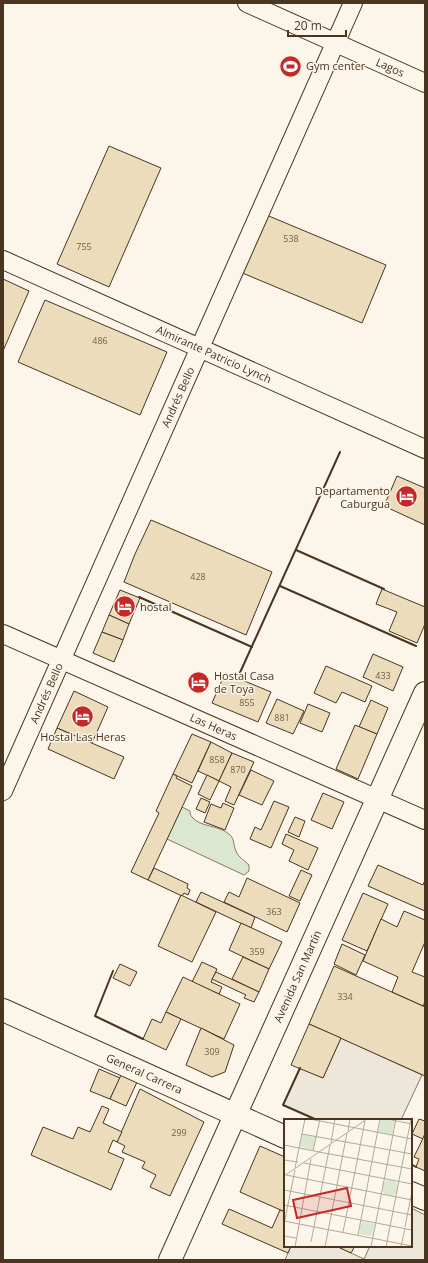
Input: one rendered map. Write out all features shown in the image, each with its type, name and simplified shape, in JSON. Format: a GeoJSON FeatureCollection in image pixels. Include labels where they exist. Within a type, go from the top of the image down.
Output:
{"type":"FeatureCollection","features":[{"type":"Feature","properties":{"kind":"main road","name":"Avenida San Martín"},"geometry":{"type":"LineString","coordinates":[[170,1260],[425,693]]}},
{"type":"Feature","properties":{"kind":"main road","name":"General Carrera"},"geometry":{"type":"LineString","coordinates":[[3,1010],[284,1137]]}},
{"type":"Feature","properties":{"kind":"main road"},"geometry":{"type":"LineString","coordinates":[[412,1193],[425,1199]]}},
{"type":"Feature","properties":{"kind":"street","name":"Lagos"},"geometry":{"type":"LineString","coordinates":[[247,3],[425,83]]}},
{"type":"Feature","properties":{"kind":"street","name":"Andrés Bello"},"geometry":{"type":"LineString","coordinates":[[3,791],[353,3]]}},
{"type":"Feature","properties":{"kind":"street","name":"Almirante Patricio Lynch"},"geometry":{"type":"LineString","coordinates":[[3,260],[425,449]]}},
{"type":"Feature","properties":{"kind":"street","name":"Las Heras"},"geometry":{"type":"LineString","coordinates":[[3,634],[425,820]]}},
{"type":"Feature","properties":{"kind":"green space"},"geometry":{"type":"Polygon","coordinates":[[[182,807],[190,811],[191,816],[199,823],[220,829],[229,834],[232,838],[237,853],[249,865],[249,871],[244,875],[167,839],[182,807]]]}},
{"type":"Feature","properties":{"kind":"shaded area"},"geometry":{"type":"Polygon","coordinates":[[[341,1038],[422,1075],[401,1119],[315,1119],[283,1105],[300,1068],[323,1078],[341,1038]]]}},
{"type":"Feature","properties":{"kind":"shaded area"},"geometry":{"type":"Polygon","coordinates":[[[412,1208],[425,1215],[425,1260],[285,1260],[291,1247],[338,1247],[364,1259],[370,1247],[412,1247],[412,1208]]]}},
{"type":"Feature","properties":{"kind":"building"},"geometry":{"type":"Polygon","coordinates":[[[109,146],[161,168],[109,287],[57,264],[109,146]]]}},
{"type":"Feature","properties":{"kind":"building"},"geometry":{"type":"Polygon","coordinates":[[[264,214],[386,265],[362,323],[240,272],[264,214]]]}},
{"type":"Feature","properties":{"kind":"building"},"geometry":{"type":"Polygon","coordinates":[[[3,279],[29,291],[3,351],[3,279]]]}},
{"type":"Feature","properties":{"kind":"building"},"geometry":{"type":"Polygon","coordinates":[[[45,300],[167,352],[140,415],[18,362],[45,300]]]}},
{"type":"Feature","properties":{"kind":"building","name":"Departamento Caburgua"},"geometry":{"type":"Polygon","coordinates":[[[397,476],[425,488],[425,525],[384,506],[397,476]]]}},
{"type":"Feature","properties":{"kind":"building"},"geometry":{"type":"Polygon","coordinates":[[[151,520],[272,572],[246,635],[124,582],[151,520]]]}},
{"type":"Feature","properties":{"kind":"building"},"geometry":{"type":"Polygon","coordinates":[[[382,589],[425,607],[425,624],[417,643],[389,631],[397,612],[376,604],[382,589]]]}},
{"type":"Feature","properties":{"kind":"building","name":"hostal"},"geometry":{"type":"Polygon","coordinates":[[[120,590],[140,598],[129,624],[109,615],[120,590]]]}},
{"type":"Feature","properties":{"kind":"building"},"geometry":{"type":"Polygon","coordinates":[[[109,615],[129,624],[123,640],[102,632],[109,615]]]}},
{"type":"Feature","properties":{"kind":"building"},"geometry":{"type":"Polygon","coordinates":[[[102,632],[123,640],[114,662],[93,653],[102,632]]]}},
{"type":"Feature","properties":{"kind":"building"},"geometry":{"type":"Polygon","coordinates":[[[373,654],[403,667],[393,691],[363,677],[373,654]]]}},
{"type":"Feature","properties":{"kind":"building"},"geometry":{"type":"Polygon","coordinates":[[[326,666],[372,686],[365,702],[342,692],[336,703],[314,693],[326,666]]]}},
{"type":"Feature","properties":{"kind":"building"},"geometry":{"type":"Polygon","coordinates":[[[225,673],[271,692],[258,722],[212,703],[225,673]]]}},
{"type":"Feature","properties":{"kind":"building","name":"Hostal Las Heras"},"geometry":{"type":"Polygon","coordinates":[[[74,691],[108,707],[92,743],[57,728],[74,691]]]}},
{"type":"Feature","properties":{"kind":"building"},"geometry":{"type":"Polygon","coordinates":[[[277,699],[304,711],[293,734],[266,723],[277,699]]]}},
{"type":"Feature","properties":{"kind":"building"},"geometry":{"type":"Polygon","coordinates":[[[371,700],[388,708],[377,734],[359,727],[371,700]]]}},
{"type":"Feature","properties":{"kind":"building"},"geometry":{"type":"Polygon","coordinates":[[[308,704],[330,713],[322,732],[300,723],[308,704]]]}},
{"type":"Feature","properties":{"kind":"building"},"geometry":{"type":"Polygon","coordinates":[[[355,725],[377,734],[358,779],[336,769],[355,725]]]}},
{"type":"Feature","properties":{"kind":"building"},"geometry":{"type":"Polygon","coordinates":[[[57,728],[124,757],[114,779],[48,749],[57,728]]]}},
{"type":"Feature","properties":{"kind":"building"},"geometry":{"type":"Polygon","coordinates":[[[192,734],[211,742],[192,783],[173,774],[192,734]]]}},
{"type":"Feature","properties":{"kind":"building"},"geometry":{"type":"Polygon","coordinates":[[[211,742],[232,753],[219,781],[198,771],[211,742]]]}},
{"type":"Feature","properties":{"kind":"building"},"geometry":{"type":"Polygon","coordinates":[[[232,753],[254,762],[234,805],[225,801],[231,787],[219,781],[232,753]]]}},
{"type":"Feature","properties":{"kind":"building"},"geometry":{"type":"Polygon","coordinates":[[[251,770],[274,781],[262,805],[239,795],[251,770]]]}},
{"type":"Feature","properties":{"kind":"building"},"geometry":{"type":"Polygon","coordinates":[[[173,774],[177,776],[176,778],[192,786],[148,880],[131,872],[159,813],[156,811],[173,774]]]}},
{"type":"Feature","properties":{"kind":"building"},"geometry":{"type":"Polygon","coordinates":[[[207,775],[219,781],[210,800],[198,794],[207,775]]]}},
{"type":"Feature","properties":{"kind":"building"},"geometry":{"type":"Polygon","coordinates":[[[323,793],[344,802],[332,829],[311,820],[323,793]]]}},
{"type":"Feature","properties":{"kind":"building"},"geometry":{"type":"Polygon","coordinates":[[[201,798],[210,802],[205,813],[196,809],[201,798]]]}},
{"type":"Feature","properties":{"kind":"building"},"geometry":{"type":"Polygon","coordinates":[[[274,801],[289,807],[271,848],[250,839],[255,827],[261,830],[274,801]]]}},
{"type":"Feature","properties":{"kind":"building"},"geometry":{"type":"Polygon","coordinates":[[[223,803],[234,808],[225,830],[204,822],[211,804],[221,808],[223,803]]]}},
{"type":"Feature","properties":{"kind":"building"},"geometry":{"type":"Polygon","coordinates":[[[295,817],[305,821],[299,837],[288,832],[295,817]]]}},
{"type":"Feature","properties":{"kind":"building"},"geometry":{"type":"Polygon","coordinates":[[[286,834],[318,848],[308,870],[289,861],[294,850],[282,844],[286,834]]]}},
{"type":"Feature","properties":{"kind":"building"},"geometry":{"type":"Polygon","coordinates":[[[378,865],[423,885],[425,880],[425,911],[368,886],[378,865]]]}},
{"type":"Feature","properties":{"kind":"building"},"geometry":{"type":"Polygon","coordinates":[[[154,868],[188,884],[187,888],[190,890],[188,895],[184,893],[182,896],[148,880],[154,868]]]}},
{"type":"Feature","properties":{"kind":"building"},"geometry":{"type":"Polygon","coordinates":[[[301,870],[312,875],[300,901],[289,896],[301,870]]]}},
{"type":"Feature","properties":{"kind":"building"},"geometry":{"type":"Polygon","coordinates":[[[247,878],[300,903],[287,932],[224,902],[229,892],[239,897],[247,878]]]}},
{"type":"Feature","properties":{"kind":"building"},"geometry":{"type":"Polygon","coordinates":[[[201,892],[255,917],[251,928],[196,902],[201,892]]]}},
{"type":"Feature","properties":{"kind":"building"},"geometry":{"type":"Polygon","coordinates":[[[363,893],[388,904],[367,951],[342,940],[363,893]]]}},
{"type":"Feature","properties":{"kind":"building"},"geometry":{"type":"Polygon","coordinates":[[[181,895],[216,912],[192,962],[158,946],[181,895]]]}},
{"type":"Feature","properties":{"kind":"building"},"geometry":{"type":"Polygon","coordinates":[[[404,911],[425,920],[425,942],[412,972],[425,977],[425,1002],[423,1006],[392,992],[398,977],[363,961],[381,919],[397,927],[404,911]]]}},
{"type":"Feature","properties":{"kind":"building"},"geometry":{"type":"Polygon","coordinates":[[[241,923],[282,942],[269,969],[229,950],[241,923]]]}},
{"type":"Feature","properties":{"kind":"building"},"geometry":{"type":"Polygon","coordinates":[[[342,944],[365,955],[356,975],[334,964],[342,944]]]}},
{"type":"Feature","properties":{"kind":"building"},"geometry":{"type":"Polygon","coordinates":[[[243,957],[269,969],[259,992],[232,979],[243,957]]]}},
{"type":"Feature","properties":{"kind":"building"},"geometry":{"type":"Polygon","coordinates":[[[202,962],[217,969],[211,982],[222,987],[219,994],[192,982],[202,962]]]}},
{"type":"Feature","properties":{"kind":"building"},"geometry":{"type":"Polygon","coordinates":[[[120,964],[137,972],[130,986],[113,978],[120,964]]]}},
{"type":"Feature","properties":{"kind":"building"},"geometry":{"type":"Polygon","coordinates":[[[334,966],[425,1007],[425,1076],[309,1024],[334,966]]]}},
{"type":"Feature","properties":{"kind":"building"},"geometry":{"type":"Polygon","coordinates":[[[216,972],[259,992],[254,1002],[244,998],[246,995],[212,979],[216,972]]]}},
{"type":"Feature","properties":{"kind":"building"},"geometry":{"type":"Polygon","coordinates":[[[183,977],[240,1004],[224,1039],[166,1012],[183,977]]]}},
{"type":"Feature","properties":{"kind":"building"},"geometry":{"type":"Polygon","coordinates":[[[166,1012],[181,1019],[166,1050],[143,1039],[152,1019],[161,1023],[166,1012]]]}},
{"type":"Feature","properties":{"kind":"building"},"geometry":{"type":"Polygon","coordinates":[[[309,1024],[341,1038],[323,1078],[291,1065],[309,1024]]]}},
{"type":"Feature","properties":{"kind":"building"},"geometry":{"type":"Polygon","coordinates":[[[201,1028],[234,1045],[225,1072],[212,1077],[186,1065],[201,1028]]]}},
{"type":"Feature","properties":{"kind":"building"},"geometry":{"type":"Polygon","coordinates":[[[99,1069],[120,1078],[110,1099],[90,1091],[99,1069]]]}},
{"type":"Feature","properties":{"kind":"building"},"geometry":{"type":"Polygon","coordinates":[[[121,1075],[137,1082],[126,1106],[110,1099],[121,1075]]]}},
{"type":"Feature","properties":{"kind":"building"},"geometry":{"type":"Polygon","coordinates":[[[140,1089],[204,1122],[170,1196],[150,1187],[156,1175],[142,1168],[145,1162],[122,1152],[125,1146],[117,1142],[140,1089]]]}},
{"type":"Feature","properties":{"kind":"building"},"geometry":{"type":"Polygon","coordinates":[[[102,1106],[109,1109],[103,1123],[122,1132],[117,1142],[113,1140],[108,1152],[124,1159],[111,1190],[31,1155],[43,1127],[73,1139],[78,1127],[90,1132],[102,1106]]]}},
{"type":"Feature","properties":{"kind":"building"},"geometry":{"type":"Polygon","coordinates":[[[419,1119],[425,1121],[425,1134],[423,1139],[412,1134],[419,1119]]]}},
{"type":"Feature","properties":{"kind":"building"},"geometry":{"type":"Polygon","coordinates":[[[425,1134],[425,1171],[416,1167],[419,1159],[414,1157],[425,1134]]]}},
{"type":"Feature","properties":{"kind":"building"},"geometry":{"type":"Polygon","coordinates":[[[260,1146],[284,1157],[284,1212],[240,1192],[260,1146]]]}},
{"type":"Feature","properties":{"kind":"building"},"geometry":{"type":"Polygon","coordinates":[[[229,1209],[272,1228],[280,1210],[284,1212],[284,1247],[291,1247],[288,1253],[222,1224],[229,1209]]]}},
{"type":"Feature","properties":{"kind":"building"},"geometry":{"type":"Polygon","coordinates":[[[338,1247],[354,1247],[351,1253],[338,1247]]]}},
{"type":"Feature","properties":{"kind":"wall"},"geometry":{"type":"LineString","coordinates":[[238,677],[340,452]]}},
{"type":"Feature","properties":{"kind":"wall"},"geometry":{"type":"LineString","coordinates":[[296,550],[384,589]]}},
{"type":"Feature","properties":{"kind":"wall"},"geometry":{"type":"LineString","coordinates":[[280,586],[416,646]]}},
{"type":"Feature","properties":{"kind":"wall"},"geometry":{"type":"LineString","coordinates":[[139,597],[252,647]]}},
{"type":"Feature","properties":{"kind":"wall"},"geometry":{"type":"LineString","coordinates":[[113,971],[95,1016],[143,1039]]}},
{"type":"Feature","properties":{"kind":"wall"},"geometry":{"type":"LineString","coordinates":[[300,1068],[283,1105],[315,1119]]}},
{"type":"Feature","properties":{"kind":"wall"},"geometry":{"type":"LineString","coordinates":[[412,1165],[416,1167]]}},
{"type":"Feature","properties":{"kind":"place","name":"Gym center"},"geometry":{"type":"Point","coordinates":[291,66]}},
{"type":"Feature","properties":{"kind":"place","name":"Departamento Caburgua"},"geometry":{"type":"Point","coordinates":[406,497]}},
{"type":"Feature","properties":{"kind":"place","name":"hostal"},"geometry":{"type":"Point","coordinates":[125,607]}},
{"type":"Feature","properties":{"kind":"place","name":"Hostal Casa de Toya"},"geometry":{"type":"Point","coordinates":[198,682]}},
{"type":"Feature","properties":{"kind":"place","name":"Hostal Las Heras"},"geometry":{"type":"Point","coordinates":[83,717]}}]}
